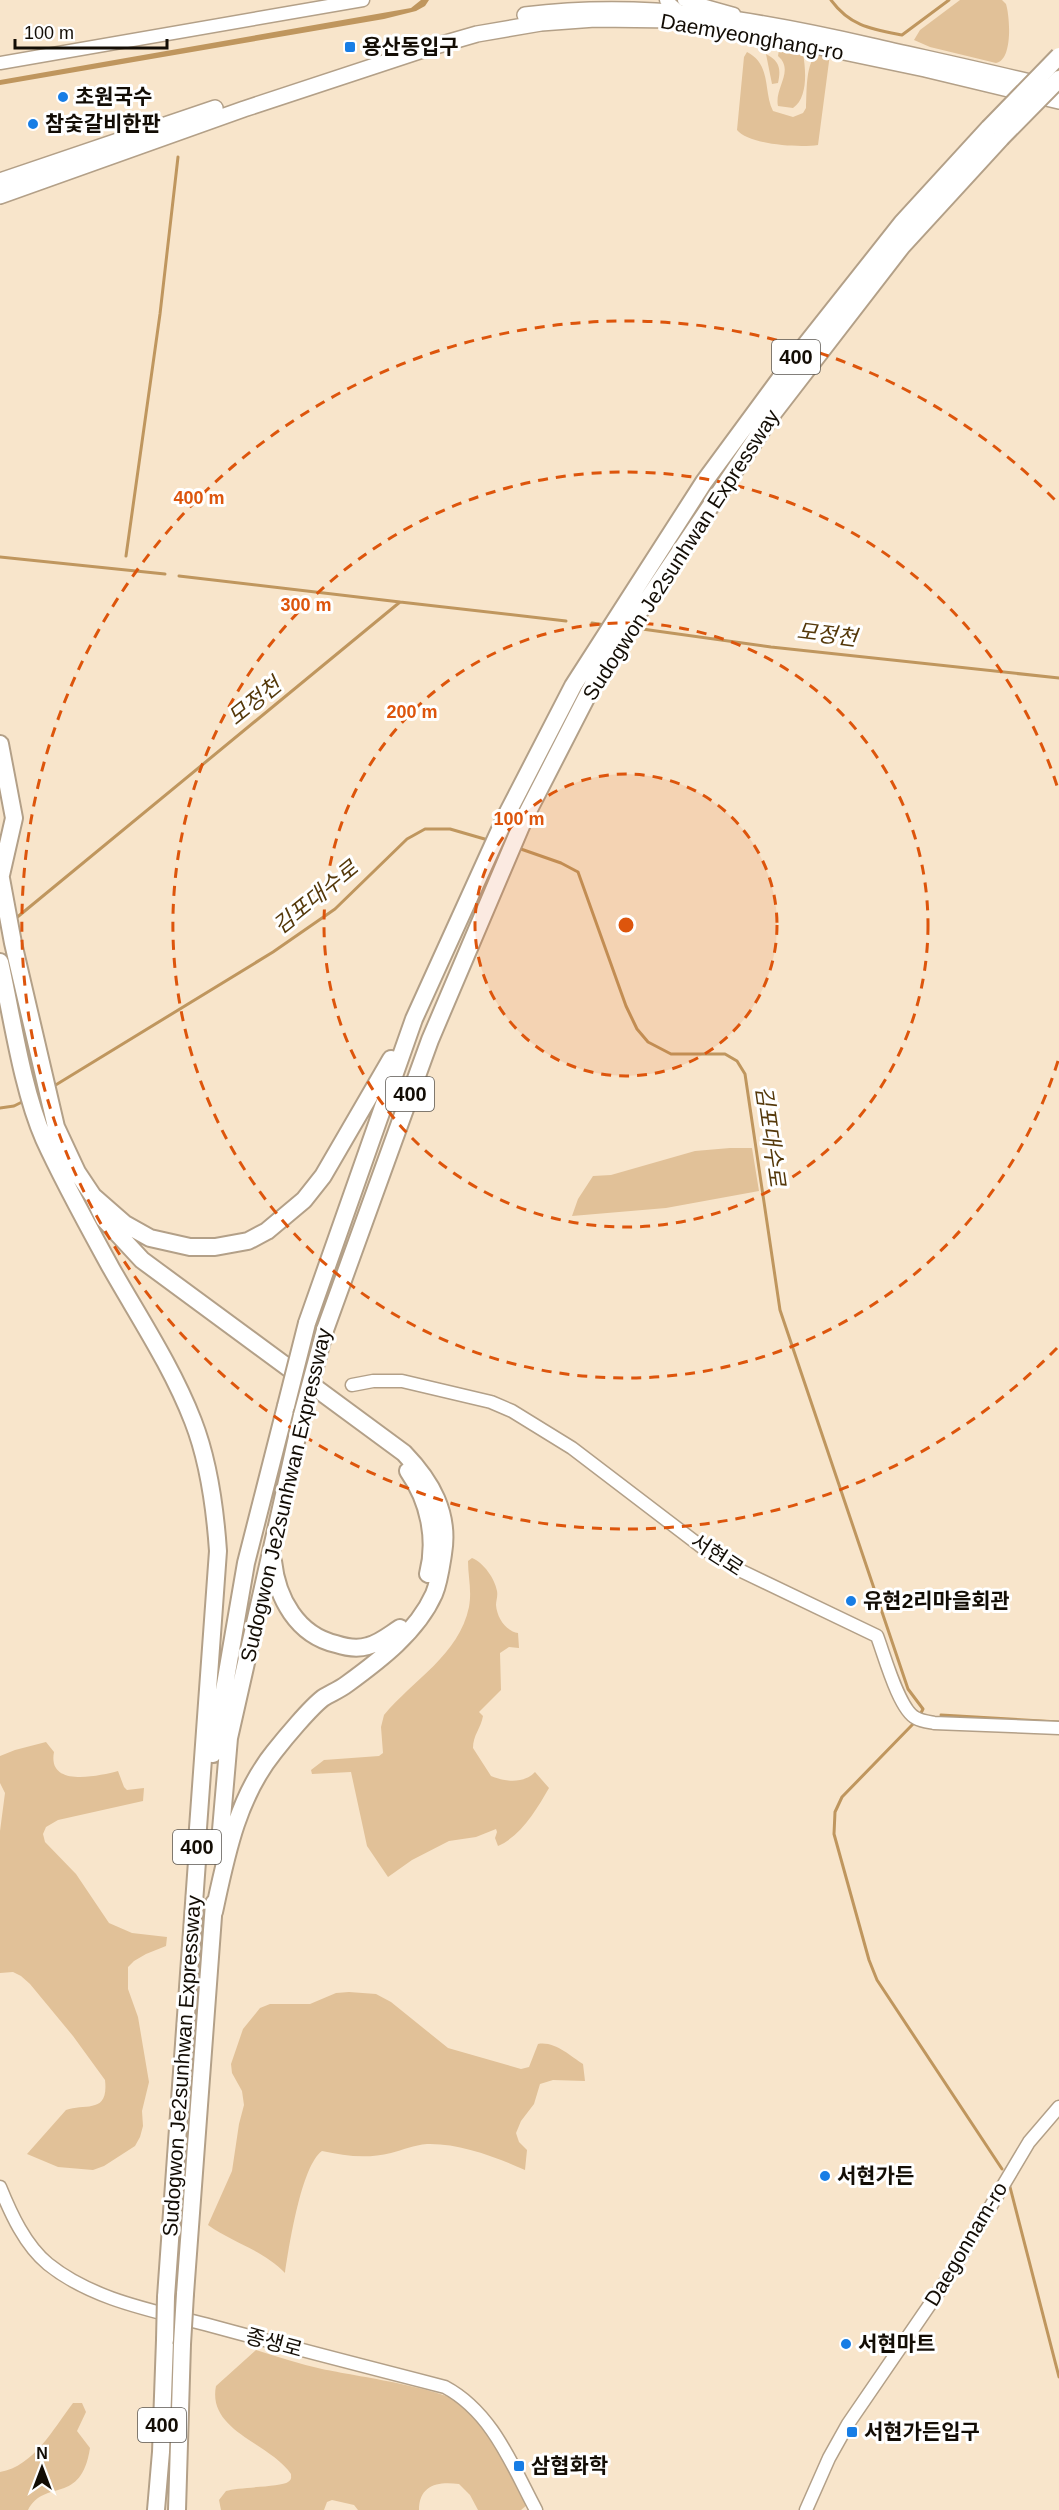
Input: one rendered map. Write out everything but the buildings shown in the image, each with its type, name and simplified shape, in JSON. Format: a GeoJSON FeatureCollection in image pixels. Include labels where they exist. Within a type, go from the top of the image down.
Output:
{"type":"FeatureCollection","features":[{"type":"Feature","properties":{"kind":"highway","name":"Sudogwon Je2sunhwan Expressway"},"geometry":{"type":"LineString","coordinates":[[177,2510],[185,2294],[229,1738],[302,1415],[325,1330],[430,1040],[524,819],[612,652],[774,412],[902,246],[1059,56]]}},
{"type":"Feature","properties":{"kind":"highway","name":"Sudogwon Je2sunhwan Expressway"},"geometry":{"type":"LineString","coordinates":[[156,2510],[161,2452],[166,2297],[197,1842],[246,1563],[307,1323],[414,1019],[508,812],[573,686],[704,482],[803,348],[902,223],[995,133],[1059,79]]}},
{"type":"Feature","properties":{"kind":"highway"},"geometry":{"type":"LineString","coordinates":[[0,744],[14,818],[1,875]]}},
{"type":"Feature","properties":{"kind":"highway"},"geometry":{"type":"LineString","coordinates":[[0,793],[5,817],[1,875],[13,943],[37,1047],[42,1136],[175,1381],[193,1422],[215,1511],[218,1551],[217,1586],[197,1842]]}},
{"type":"Feature","properties":{"kind":"highway"},"geometry":{"type":"LineString","coordinates":[[0,962],[20,1055],[42,1105],[104,1219],[142,1260],[404,1453],[420,1469],[432,1486],[440,1506],[444,1528],[444,1547],[435,1592],[411,1630],[346,1685],[321,1700],[272,1754],[247,1795],[230,1839],[214,1912]]}},
{"type":"Feature","properties":{"kind":"highway"},"geometry":{"type":"LineString","coordinates":[[93,1196],[126,1224],[150,1238],[164,1242],[190,1247],[215,1247],[248,1241],[267,1232],[304,1200],[323,1176],[414,1019]]}},
{"type":"Feature","properties":{"kind":"highway"},"geometry":{"type":"LineString","coordinates":[[73,1196],[144,1275],[268,1366],[387,1446],[403,1464],[417,1484],[425,1501],[432,1541],[431,1564],[426,1586],[420,1601],[400,1627],[383,1640],[365,1647],[346,1647],[327,1642],[310,1632],[295,1619],[278,1590],[272,1550],[283,1498]]}},
{"type":"Feature","properties":{"kind":"main road","name":"Daemyeonghang-ro"},"geometry":{"type":"LineString","coordinates":[[0,181],[245,98],[467,27],[547,12],[646,4],[675,8],[755,21],[1059,89]]}},
{"type":"Feature","properties":{"kind":"main road","name":"Daemyeonghang-ro"},"geometry":{"type":"LineString","coordinates":[[0,196],[244,109],[477,34],[541,23],[595,19],[675,8],[765,35],[925,69],[1059,101]]}},
{"type":"Feature","properties":{"kind":"street"},"geometry":{"type":"LineString","coordinates":[[0,63],[363,0]]}},
{"type":"Feature","properties":{"kind":"street","name":"서현로"},"geometry":{"type":"LineString","coordinates":[[352,1385],[373,1381],[402,1382],[492,1402],[531,1421],[616,1479],[665,1519],[731,1566],[877,1636],[902,1701],[915,1718],[934,1723],[1059,1728]]}},
{"type":"Feature","properties":{"kind":"street","name":"Daegonnam-ro"},"geometry":{"type":"LineString","coordinates":[[806,2510],[829,2458],[848,2424],[948,2278],[1029,2142],[1059,2107]]}},
{"type":"Feature","properties":{"kind":"street","name":"종생로"},"geometry":{"type":"LineString","coordinates":[[0,2187],[18,2225],[34,2249],[46,2262],[85,2287],[145,2309],[445,2387],[461,2396],[472,2405],[491,2428],[536,2510]]}},
{"type":"Feature","properties":{"kind":"shaded area"},"geometry":{"type":"Polygon","coordinates":[[[421,0],[429,0],[425,6],[416,11],[384,19],[0,85],[0,80],[411,8],[421,0]]]}},
{"type":"Feature","properties":{"kind":"shaded area"},"geometry":{"type":"Polygon","coordinates":[[[960,0],[1002,0],[1006,4],[1009,37],[1008,46],[1001,60],[996,63],[930,47],[914,40],[920,30],[960,0]]]}},
{"type":"Feature","properties":{"kind":"shaded area"},"geometry":{"type":"Polygon","coordinates":[[[779,50],[803,54],[804,91],[793,108],[778,106],[785,68],[778,56],[779,50]]]}},
{"type":"Feature","properties":{"kind":"shaded area"},"geometry":{"type":"Polygon","coordinates":[[[747,52],[755,57],[764,71],[773,111],[793,117],[803,113],[806,108],[809,69],[814,56],[819,52],[830,54],[818,145],[788,146],[763,142],[743,135],[737,130],[744,57],[747,52]]]}},
{"type":"Feature","properties":{"kind":"shaded area"},"geometry":{"type":"Polygon","coordinates":[[[766,54],[777,63],[778,83],[772,84],[766,54]]]}},
{"type":"Feature","properties":{"kind":"shaded area"},"geometry":{"type":"Polygon","coordinates":[[[752,1148],[759,1191],[666,1208],[572,1216],[578,1199],[593,1176],[611,1175],[695,1151],[752,1148]]]}},
{"type":"Feature","properties":{"kind":"shaded area"},"geometry":{"type":"Polygon","coordinates":[[[472,1558],[485,1567],[494,1581],[498,1615],[506,1627],[518,1633],[519,1648],[509,1647],[500,1653],[501,1690],[479,1712],[483,1716],[473,1748],[491,1776],[514,1781],[525,1779],[535,1772],[549,1788],[521,1829],[498,1846],[495,1838],[496,1829],[476,1837],[449,1841],[412,1860],[388,1877],[367,1846],[351,1772],[312,1774],[311,1770],[324,1760],[379,1756],[383,1753],[381,1727],[384,1715],[434,1666],[456,1639],[464,1624],[470,1601],[468,1561],[472,1558]]]}},
{"type":"Feature","properties":{"kind":"shaded area"},"geometry":{"type":"Polygon","coordinates":[[[46,1742],[54,1752],[54,1763],[58,1771],[66,1775],[88,1777],[118,1771],[127,1790],[144,1788],[143,1801],[58,1820],[46,1827],[43,1834],[45,1842],[76,1874],[109,1923],[132,1933],[167,1937],[166,1946],[146,1954],[128,1967],[128,1989],[138,2017],[149,2082],[142,2111],[143,2126],[140,2137],[135,2146],[104,2166],[93,2170],[58,2167],[27,2154],[66,2110],[94,2106],[99,2103],[105,2091],[105,2080],[73,2036],[30,1984],[13,1972],[0,1973],[0,1831],[5,1793],[0,1783],[0,1756],[46,1742]]]}},
{"type":"Feature","properties":{"kind":"shaded area"},"geometry":{"type":"Polygon","coordinates":[[[336,1993],[376,1994],[391,2002],[448,2048],[521,2069],[529,2067],[538,2044],[556,2047],[583,2064],[585,2081],[553,2080],[540,2084],[534,2104],[521,2121],[516,2133],[519,2142],[527,2150],[525,2170],[477,2152],[439,2144],[413,2146],[373,2156],[322,2151],[315,2159],[302,2189],[285,2273],[258,2252],[208,2225],[232,2171],[244,2105],[242,2091],[232,2073],[231,2064],[243,2029],[260,2008],[270,2004],[310,2004],[336,1993]]]}},
{"type":"Feature","properties":{"kind":"shaded area"},"geometry":{"type":"Polygon","coordinates":[[[256,2350],[322,2369],[421,2388],[456,2400],[477,2417],[501,2454],[527,2505],[521,2510],[478,2510],[470,2495],[459,2484],[444,2483],[431,2486],[426,2490],[422,2495],[419,2510],[358,2510],[354,2505],[332,2500],[327,2502],[324,2510],[221,2510],[219,2500],[226,2491],[284,2484],[291,2478],[291,2474],[281,2463],[230,2425],[221,2414],[216,2401],[216,2386],[256,2350]]]}},
{"type":"Feature","properties":{"kind":"shaded area"},"geometry":{"type":"Polygon","coordinates":[[[73,2403],[82,2403],[86,2412],[77,2431],[90,2448],[79,2478],[71,2485],[44,2495],[28,2510],[0,2510],[0,2472],[23,2462],[33,2454],[73,2403]]]}},
{"type":"Feature","properties":{"kind":"waterway"},"geometry":{"type":"LineString","coordinates":[[831,0],[846,16],[862,25],[902,35],[949,0]]}},
{"type":"Feature","properties":{"kind":"waterway"},"geometry":{"type":"LineString","coordinates":[[126,556],[160,314],[178,157]]}},
{"type":"Feature","properties":{"kind":"waterway"},"geometry":{"type":"LineString","coordinates":[[0,557],[165,574]]}},
{"type":"Feature","properties":{"kind":"waterway"},"geometry":{"type":"LineString","coordinates":[[179,576],[400,602]]}},
{"type":"Feature","properties":{"kind":"waterway","name":"모정천"},"geometry":{"type":"LineString","coordinates":[[15,919],[400,602],[566,621]]}},
{"type":"Feature","properties":{"kind":"waterway","name":"모정천"},"geometry":{"type":"LineString","coordinates":[[592,623],[605,625]]}},
{"type":"Feature","properties":{"kind":"waterway","name":"모정천"},"geometry":{"type":"LineString","coordinates":[[635,628],[771,647],[1059,678]]}},
{"type":"Feature","properties":{"kind":"waterway","name":"김포대수로"},"geometry":{"type":"LineString","coordinates":[[54,1086],[273,952],[335,909],[407,839],[425,829],[450,829],[488,840]]}},
{"type":"Feature","properties":{"kind":"waterway","name":"김포대수로"},"geometry":{"type":"LineString","coordinates":[[518,848],[561,863],[578,872],[626,1006],[637,1029],[648,1042],[671,1054],[725,1054],[737,1061],[745,1074],[780,1310],[908,1689],[923,1709],[921,1713]]}},
{"type":"Feature","properties":{"kind":"waterway","name":"김포대수로"},"geometry":{"type":"LineString","coordinates":[[0,1108],[14,1106],[24,1101]]}},
{"type":"Feature","properties":{"kind":"waterway","name":"김포대수로"},"geometry":{"type":"LineString","coordinates":[[941,1715],[1059,1722]]}},
{"type":"Feature","properties":{"kind":"waterway"},"geometry":{"type":"LineString","coordinates":[[913,1724],[842,1797],[835,1812],[834,1834],[869,1960],[877,1980],[1002,2169]]}},
{"type":"Feature","properties":{"kind":"waterway"},"geometry":{"type":"LineString","coordinates":[[1010,2187],[1059,2377]]}},
{"type":"Feature","properties":{"kind":"place","name":"용산동입구"},"geometry":{"type":"Point","coordinates":[350,47]}},
{"type":"Feature","properties":{"kind":"place","name":"초원국수"},"geometry":{"type":"Point","coordinates":[63,97]}},
{"type":"Feature","properties":{"kind":"place","name":"참숯갈비한판"},"geometry":{"type":"Point","coordinates":[33,124]}},
{"type":"Feature","properties":{"kind":"place","name":"유현2리마을회관"},"geometry":{"type":"Point","coordinates":[851,1601]}},
{"type":"Feature","properties":{"kind":"place","name":"서현가든"},"geometry":{"type":"Point","coordinates":[825,2176]}},
{"type":"Feature","properties":{"kind":"place","name":"서현마트"},"geometry":{"type":"Point","coordinates":[846,2344]}},
{"type":"Feature","properties":{"kind":"place","name":"서현가든입구"},"geometry":{"type":"Point","coordinates":[852,2432]}},
{"type":"Feature","properties":{"kind":"place","name":"삼협화학"},"geometry":{"type":"Point","coordinates":[519,2466]}}]}
